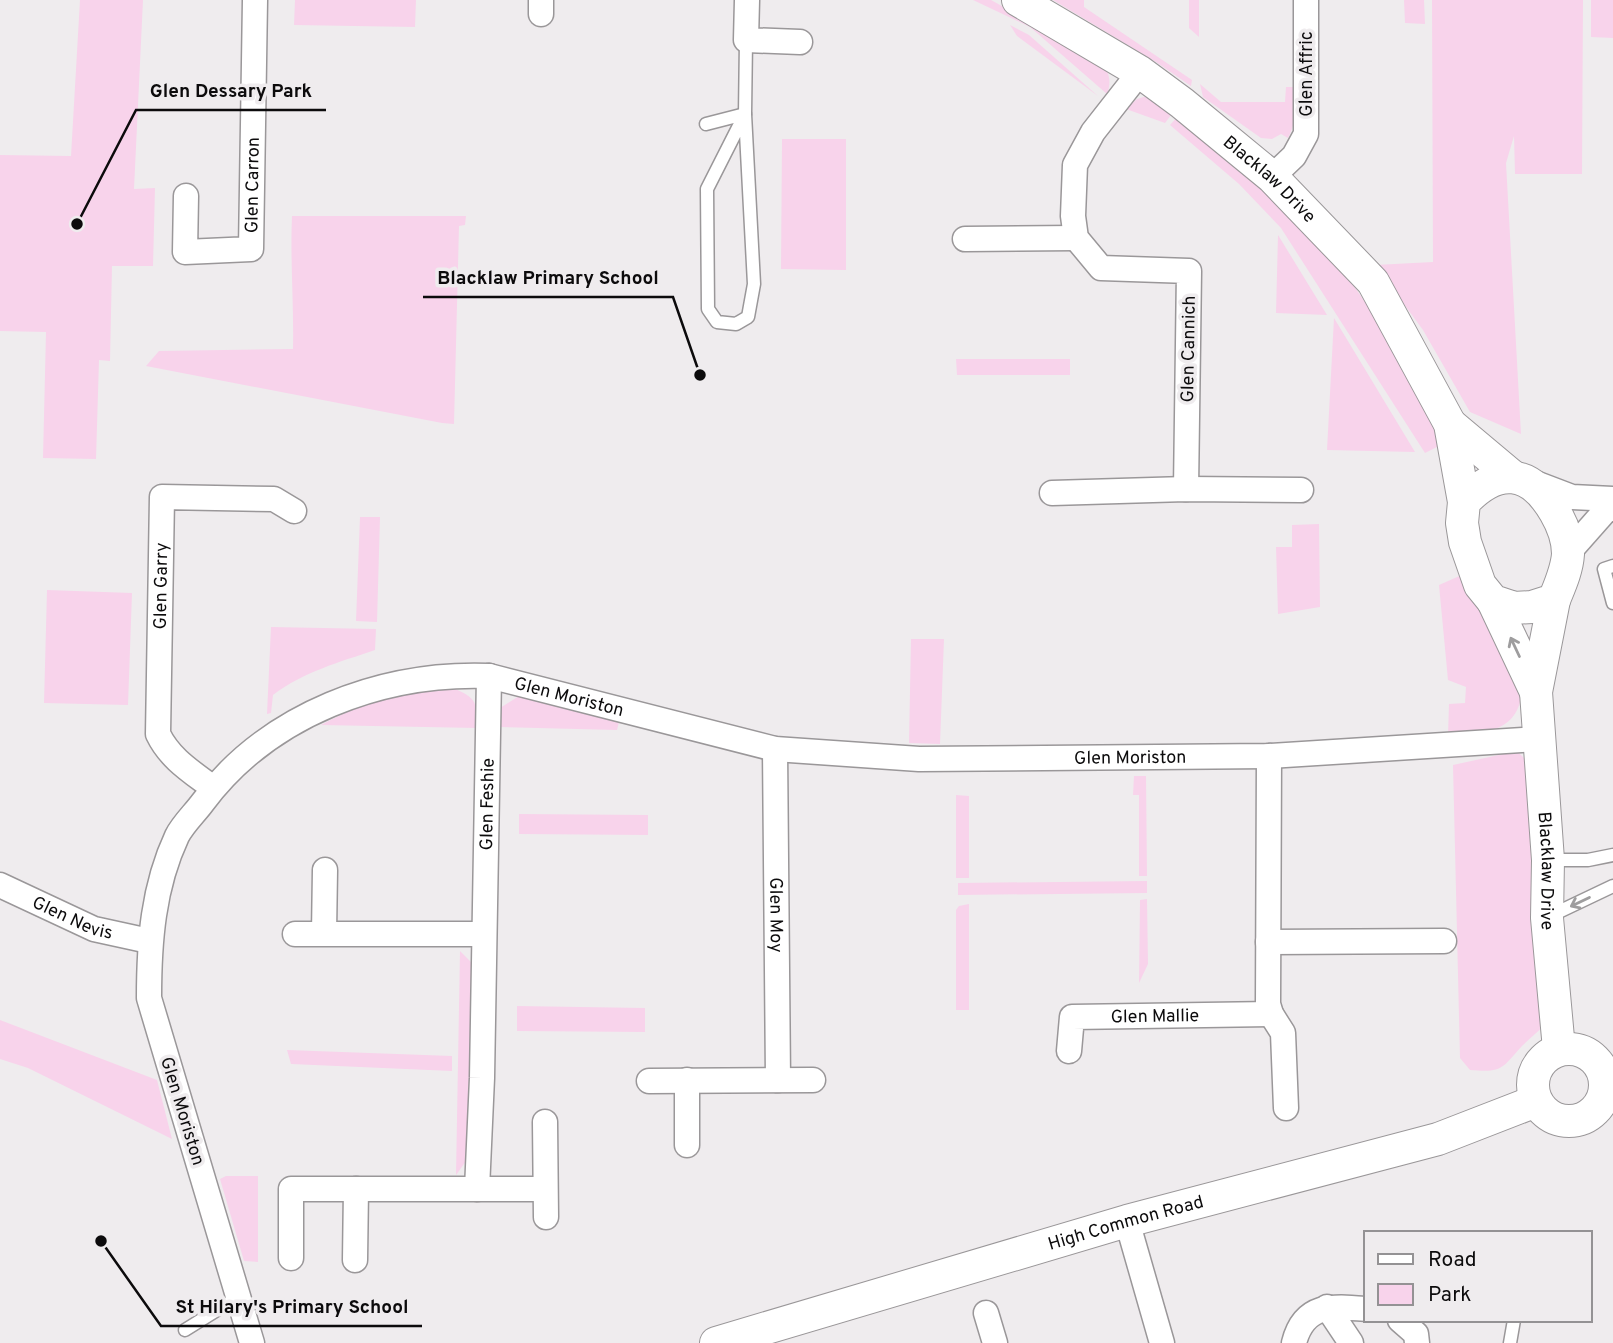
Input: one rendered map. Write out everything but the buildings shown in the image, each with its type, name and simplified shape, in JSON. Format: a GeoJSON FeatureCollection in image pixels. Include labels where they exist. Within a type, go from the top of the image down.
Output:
{"type":"FeatureCollection","features":[{"type":"Feature","properties":{"kind":"street","name":"Glen Carron"},"geometry":{"type":"LineString","coordinates":[[186,196],[185,252],[251,249],[255,0]]}},
{"type":"Feature","properties":{"kind":"street"},"geometry":{"type":"LineString","coordinates":[[747,0],[746,40],[800,42]]}},
{"type":"Feature","properties":{"kind":"street","name":"Blacklaw Drive"},"geometry":{"type":"LineString","coordinates":[[1018,0],[1140,72],[1272,177],[1373,282],[1450,424],[1464,502]]}},
{"type":"Feature","properties":{"kind":"street","name":"Glen Affric"},"geometry":{"type":"LineString","coordinates":[[1272,177],[1294,156],[1306,134],[1306,0]]}},
{"type":"Feature","properties":{"kind":"street"},"geometry":{"type":"LineString","coordinates":[[965,239],[1076,238],[1073,216],[1075,165],[1093,132],[1140,72]]}},
{"type":"Feature","properties":{"kind":"street","name":"Glen Cannich"},"geometry":{"type":"LineString","coordinates":[[1076,238],[1101,268],[1189,271],[1186,489]]}},
{"type":"Feature","properties":{"kind":"street","name":"Blacklaw Drive"},"geometry":{"type":"LineString","coordinates":[[1450,424],[1519,478]]}},
{"type":"Feature","properties":{"kind":"street"},"geometry":{"type":"LineString","coordinates":[[1519,478],[1540,491],[1559,518],[1568,553],[1564,574],[1554,600],[1532,607],[1514,608],[1493,601],[1480,585],[1465,542],[1462,523],[1464,502],[1477,488],[1493,480],[1519,478],[1572,497],[1613,500]]}},
{"type":"Feature","properties":{"kind":"street"},"geometry":{"type":"LineString","coordinates":[[1052,493],[1186,489],[1301,490]]}},
{"type":"Feature","properties":{"kind":"street","name":"Glen Garry"},"geometry":{"type":"LineString","coordinates":[[213,788],[174,758],[164,747],[158,734],[162,497],[274,499],[294,511]]}},
{"type":"Feature","properties":{"kind":"street"},"geometry":{"type":"LineString","coordinates":[[1568,553],[1613,500]]}},
{"type":"Feature","properties":{"kind":"street","name":"Blacklaw Drive"},"geometry":{"type":"LineString","coordinates":[[1554,600],[1536,692],[1548,860],[1547,918],[1559,1049]]}},
{"type":"Feature","properties":{"kind":"street","name":"Blacklaw Drive"},"geometry":{"type":"LineString","coordinates":[[1493,601],[1536,692]]}},
{"type":"Feature","properties":{"kind":"street","name":"Glen Moriston"},"geometry":{"type":"LineString","coordinates":[[252,1343],[149,998],[149,941],[158,893],[178,835],[213,788],[262,741],[344,698],[410,679],[459,674],[489,676],[775,749],[919,758],[1269,756],[1539,739]]}},
{"type":"Feature","properties":{"kind":"street","name":"Glen Feshie"},"geometry":{"type":"LineString","coordinates":[[477,1189],[482,1068],[489,676]]}},
{"type":"Feature","properties":{"kind":"street","name":"Glen Moy"},"geometry":{"type":"LineString","coordinates":[[775,749],[778,1080]]}},
{"type":"Feature","properties":{"kind":"street"},"geometry":{"type":"LineString","coordinates":[[1269,756],[1268,1004],[1283,1033],[1286,1108]]}},
{"type":"Feature","properties":{"kind":"street"},"geometry":{"type":"LineString","coordinates":[[324,933],[325,870]]}},
{"type":"Feature","properties":{"kind":"street","name":"Glen Nevis"},"geometry":{"type":"LineString","coordinates":[[0,885],[94,929],[149,941]]}},
{"type":"Feature","properties":{"kind":"street"},"geometry":{"type":"LineString","coordinates":[[295,934],[483,934]]}},
{"type":"Feature","properties":{"kind":"street"},"geometry":{"type":"LineString","coordinates":[[1268,942],[1444,941]]}},
{"type":"Feature","properties":{"kind":"street","name":"Glen Mallie"},"geometry":{"type":"LineString","coordinates":[[1069,1051],[1072,1017],[1271,1014]]}},
{"type":"Feature","properties":{"kind":"street"},"geometry":{"type":"LineString","coordinates":[[1559,1049],[1583,1051],[1593,1058],[1609,1077],[1595,1110],[1574,1121],[1552,1117],[1536,1101],[1532,1091],[1535,1070],[1549,1054],[1559,1049]]}},
{"type":"Feature","properties":{"kind":"street"},"geometry":{"type":"LineString","coordinates":[[687,1080],[687,1145]]}},
{"type":"Feature","properties":{"kind":"street"},"geometry":{"type":"LineString","coordinates":[[649,1081],[813,1080]]}},
{"type":"Feature","properties":{"kind":"street","name":"High Common Road"},"geometry":{"type":"LineString","coordinates":[[716,1343],[1127,1221],[1438,1139],[1536,1101]]}},
{"type":"Feature","properties":{"kind":"street"},"geometry":{"type":"LineString","coordinates":[[545,1122],[546,1217]]}},
{"type":"Feature","properties":{"kind":"street"},"geometry":{"type":"LineString","coordinates":[[291,1258],[291,1189],[545,1189]]}},
{"type":"Feature","properties":{"kind":"street"},"geometry":{"type":"LineString","coordinates":[[355,1260],[356,1189]]}},
{"type":"Feature","properties":{"kind":"street"},"geometry":{"type":"LineString","coordinates":[[1127,1221],[1162,1343]]}},
{"type":"Feature","properties":{"kind":"street"},"geometry":{"type":"LineString","coordinates":[[1327,1307],[1351,1343]]}},
{"type":"Feature","properties":{"kind":"street"},"geometry":{"type":"LineString","coordinates":[[1294,1343],[1303,1320],[1327,1307],[1364,1308]]}},
{"type":"Feature","properties":{"kind":"street"},"geometry":{"type":"LineString","coordinates":[[986,1314],[995,1343]]}},
{"type":"Feature","properties":{"kind":"street"},"geometry":{"type":"LineString","coordinates":[[1402,1322],[1416,1334],[1417,1343]]}},
{"type":"Feature","properties":{"kind":"lane"},"geometry":{"type":"LineString","coordinates":[[745,114],[707,189],[708,309],[717,322],[736,324],[748,317],[754,284],[745,114],[746,40]]}},
{"type":"Feature","properties":{"kind":"lane"},"geometry":{"type":"LineString","coordinates":[[706,124],[745,114]]}},
{"type":"Feature","properties":{"kind":"lane"},"geometry":{"type":"LineString","coordinates":[[1613,566],[1604,569],[1613,603]]}},
{"type":"Feature","properties":{"kind":"lane"},"geometry":{"type":"LineString","coordinates":[[1548,860],[1588,860],[1613,855]]}},
{"type":"Feature","properties":{"kind":"lane"},"geometry":{"type":"LineString","coordinates":[[1547,918],[1613,886]]}},
{"type":"Feature","properties":{"kind":"lane"},"geometry":{"type":"LineString","coordinates":[[185,1330],[238,1297]]}},
{"type":"Feature","properties":{"kind":"lane"},"geometry":{"type":"LineString","coordinates":[[1510,1343],[1514,1322]]}},
{"type":"Feature","properties":{"kind":"green space"},"geometry":{"type":"Polygon","coordinates":[[[80,0],[143,0],[134,189],[155,188],[153,266],[112,266],[110,361],[99,360],[96,459],[43,458],[46,332],[0,331],[0,155],[71,156],[80,0]]]}},
{"type":"Feature","properties":{"kind":"green space"},"geometry":{"type":"Polygon","coordinates":[[[295,0],[416,0],[415,27],[294,25],[295,0]]]}},
{"type":"Feature","properties":{"kind":"green space"},"geometry":{"type":"Polygon","coordinates":[[[973,0],[991,0],[1101,61],[1109,77],[1107,94],[1030,27],[973,0]]]}},
{"type":"Feature","properties":{"kind":"green space"},"geometry":{"type":"Polygon","coordinates":[[[1053,0],[1084,0],[1084,7],[1192,80],[1191,86],[1156,62],[1053,0]]]}},
{"type":"Feature","properties":{"kind":"green space"},"geometry":{"type":"Polygon","coordinates":[[[1189,0],[1199,0],[1199,37],[1189,28],[1189,0]]]}},
{"type":"Feature","properties":{"kind":"green space"},"geometry":{"type":"Polygon","coordinates":[[[1404,0],[1424,0],[1425,24],[1405,23],[1404,0]]]}},
{"type":"Feature","properties":{"kind":"green space"},"geometry":{"type":"Polygon","coordinates":[[[1432,0],[1583,0],[1582,174],[1515,174],[1514,136],[1506,163],[1521,434],[1470,412],[1423,330],[1375,265],[1433,262],[1432,0]]]}},
{"type":"Feature","properties":{"kind":"green space"},"geometry":{"type":"Polygon","coordinates":[[[1591,0],[1613,0],[1613,38],[1591,37],[1591,0]]]}},
{"type":"Feature","properties":{"kind":"green space"},"geometry":{"type":"Polygon","coordinates":[[[1010,25],[1029,35],[1098,96],[1017,36],[1010,25]]]}},
{"type":"Feature","properties":{"kind":"green space"},"geometry":{"type":"Polygon","coordinates":[[[1200,84],[1221,102],[1285,102],[1286,87],[1295,87],[1294,120],[1288,138],[1281,134],[1272,139],[1261,138],[1203,97],[1200,84]]]}},
{"type":"Feature","properties":{"kind":"green space"},"geometry":{"type":"Polygon","coordinates":[[[1147,96],[1174,111],[1165,123],[1126,109],[1137,99],[1147,96]]]}},
{"type":"Feature","properties":{"kind":"green space"},"geometry":{"type":"Polygon","coordinates":[[[1179,115],[1312,235],[1356,289],[1397,348],[1443,444],[1425,453],[1281,228],[1239,184],[1170,125],[1179,115]]]}},
{"type":"Feature","properties":{"kind":"green space"},"geometry":{"type":"Polygon","coordinates":[[[782,139],[846,139],[846,270],[781,269],[782,139]]]}},
{"type":"Feature","properties":{"kind":"green space"},"geometry":{"type":"Polygon","coordinates":[[[292,216],[466,216],[465,225],[459,226],[454,424],[146,366],[159,351],[293,349],[292,216]]]}},
{"type":"Feature","properties":{"kind":"green space"},"geometry":{"type":"Polygon","coordinates":[[[1278,235],[1327,315],[1276,313],[1278,235]]]}},
{"type":"Feature","properties":{"kind":"green space"},"geometry":{"type":"Polygon","coordinates":[[[1334,318],[1415,452],[1327,450],[1334,318]]]}},
{"type":"Feature","properties":{"kind":"green space"},"geometry":{"type":"Polygon","coordinates":[[[956,359],[1070,359],[1070,375],[957,375],[956,359]]]}},
{"type":"Feature","properties":{"kind":"green space"},"geometry":{"type":"Polygon","coordinates":[[[360,517],[380,517],[377,622],[356,621],[360,517]]]}},
{"type":"Feature","properties":{"kind":"green space"},"geometry":{"type":"Polygon","coordinates":[[[1319,524],[1320,607],[1278,614],[1276,547],[1292,547],[1292,525],[1319,524]]]}},
{"type":"Feature","properties":{"kind":"green space"},"geometry":{"type":"Polygon","coordinates":[[[1464,574],[1523,687],[1515,714],[1498,728],[1448,736],[1449,704],[1465,703],[1466,687],[1448,680],[1439,585],[1464,574]]]}},
{"type":"Feature","properties":{"kind":"green space"},"geometry":{"type":"Polygon","coordinates":[[[47,590],[132,593],[128,705],[44,703],[47,590]]]}},
{"type":"Feature","properties":{"kind":"green space"},"geometry":{"type":"Polygon","coordinates":[[[271,627],[376,629],[375,650],[322,668],[285,687],[273,695],[271,713],[267,714],[271,627]]]}},
{"type":"Feature","properties":{"kind":"green space"},"geometry":{"type":"Polygon","coordinates":[[[911,639],[944,639],[940,744],[909,743],[911,639]]]}},
{"type":"Feature","properties":{"kind":"green space"},"geometry":{"type":"Polygon","coordinates":[[[455,689],[475,703],[477,728],[321,725],[385,699],[455,689]]]}},
{"type":"Feature","properties":{"kind":"green space"},"geometry":{"type":"Polygon","coordinates":[[[519,696],[535,697],[619,722],[617,730],[499,727],[500,708],[519,696]]]}},
{"type":"Feature","properties":{"kind":"green space"},"geometry":{"type":"Polygon","coordinates":[[[1517,751],[1529,763],[1547,1023],[1501,1067],[1489,1071],[1470,1070],[1460,1058],[1453,765],[1517,751]]]}},
{"type":"Feature","properties":{"kind":"green space"},"geometry":{"type":"Polygon","coordinates":[[[1134,776],[1146,776],[1147,876],[1139,876],[1139,795],[1133,795],[1134,776]]]}},
{"type":"Feature","properties":{"kind":"green space"},"geometry":{"type":"Polygon","coordinates":[[[956,795],[969,796],[969,878],[956,878],[956,795]]]}},
{"type":"Feature","properties":{"kind":"green space"},"geometry":{"type":"Polygon","coordinates":[[[519,814],[648,815],[648,835],[519,834],[519,814]]]}},
{"type":"Feature","properties":{"kind":"green space"},"geometry":{"type":"Polygon","coordinates":[[[1147,881],[1147,893],[958,895],[958,883],[1147,881]]]}},
{"type":"Feature","properties":{"kind":"green space"},"geometry":{"type":"Polygon","coordinates":[[[1147,899],[1148,964],[1139,983],[1140,900],[1147,899]]]}},
{"type":"Feature","properties":{"kind":"green space"},"geometry":{"type":"Polygon","coordinates":[[[969,904],[969,1010],[956,1010],[956,910],[959,906],[969,904]]]}},
{"type":"Feature","properties":{"kind":"green space"},"geometry":{"type":"Polygon","coordinates":[[[460,951],[471,962],[473,973],[469,1157],[456,1175],[460,951]]]}},
{"type":"Feature","properties":{"kind":"green space"},"geometry":{"type":"Polygon","coordinates":[[[517,1006],[645,1008],[645,1032],[517,1031],[517,1006]]]}},
{"type":"Feature","properties":{"kind":"green space"},"geometry":{"type":"Polygon","coordinates":[[[0,1020],[157,1080],[172,1139],[28,1068],[0,1059],[0,1020]]]}},
{"type":"Feature","properties":{"kind":"green space"},"geometry":{"type":"Polygon","coordinates":[[[287,1050],[452,1056],[452,1071],[291,1064],[287,1050]]]}},
{"type":"Feature","properties":{"kind":"green space"},"geometry":{"type":"Polygon","coordinates":[[[226,1176],[258,1176],[258,1262],[244,1261],[220,1179],[226,1176]]]}},
{"type":"Feature","properties":{"kind":"place","name":"Glen Dessary Park"},"geometry":{"type":"Point","coordinates":[77,224]}},
{"type":"Feature","properties":{"kind":"place","name":"Blacklaw Primary School"},"geometry":{"type":"Point","coordinates":[700,375]}},
{"type":"Feature","properties":{"kind":"place","name":"St Hilary's Primary School"},"geometry":{"type":"Point","coordinates":[101,1241]}}]}
